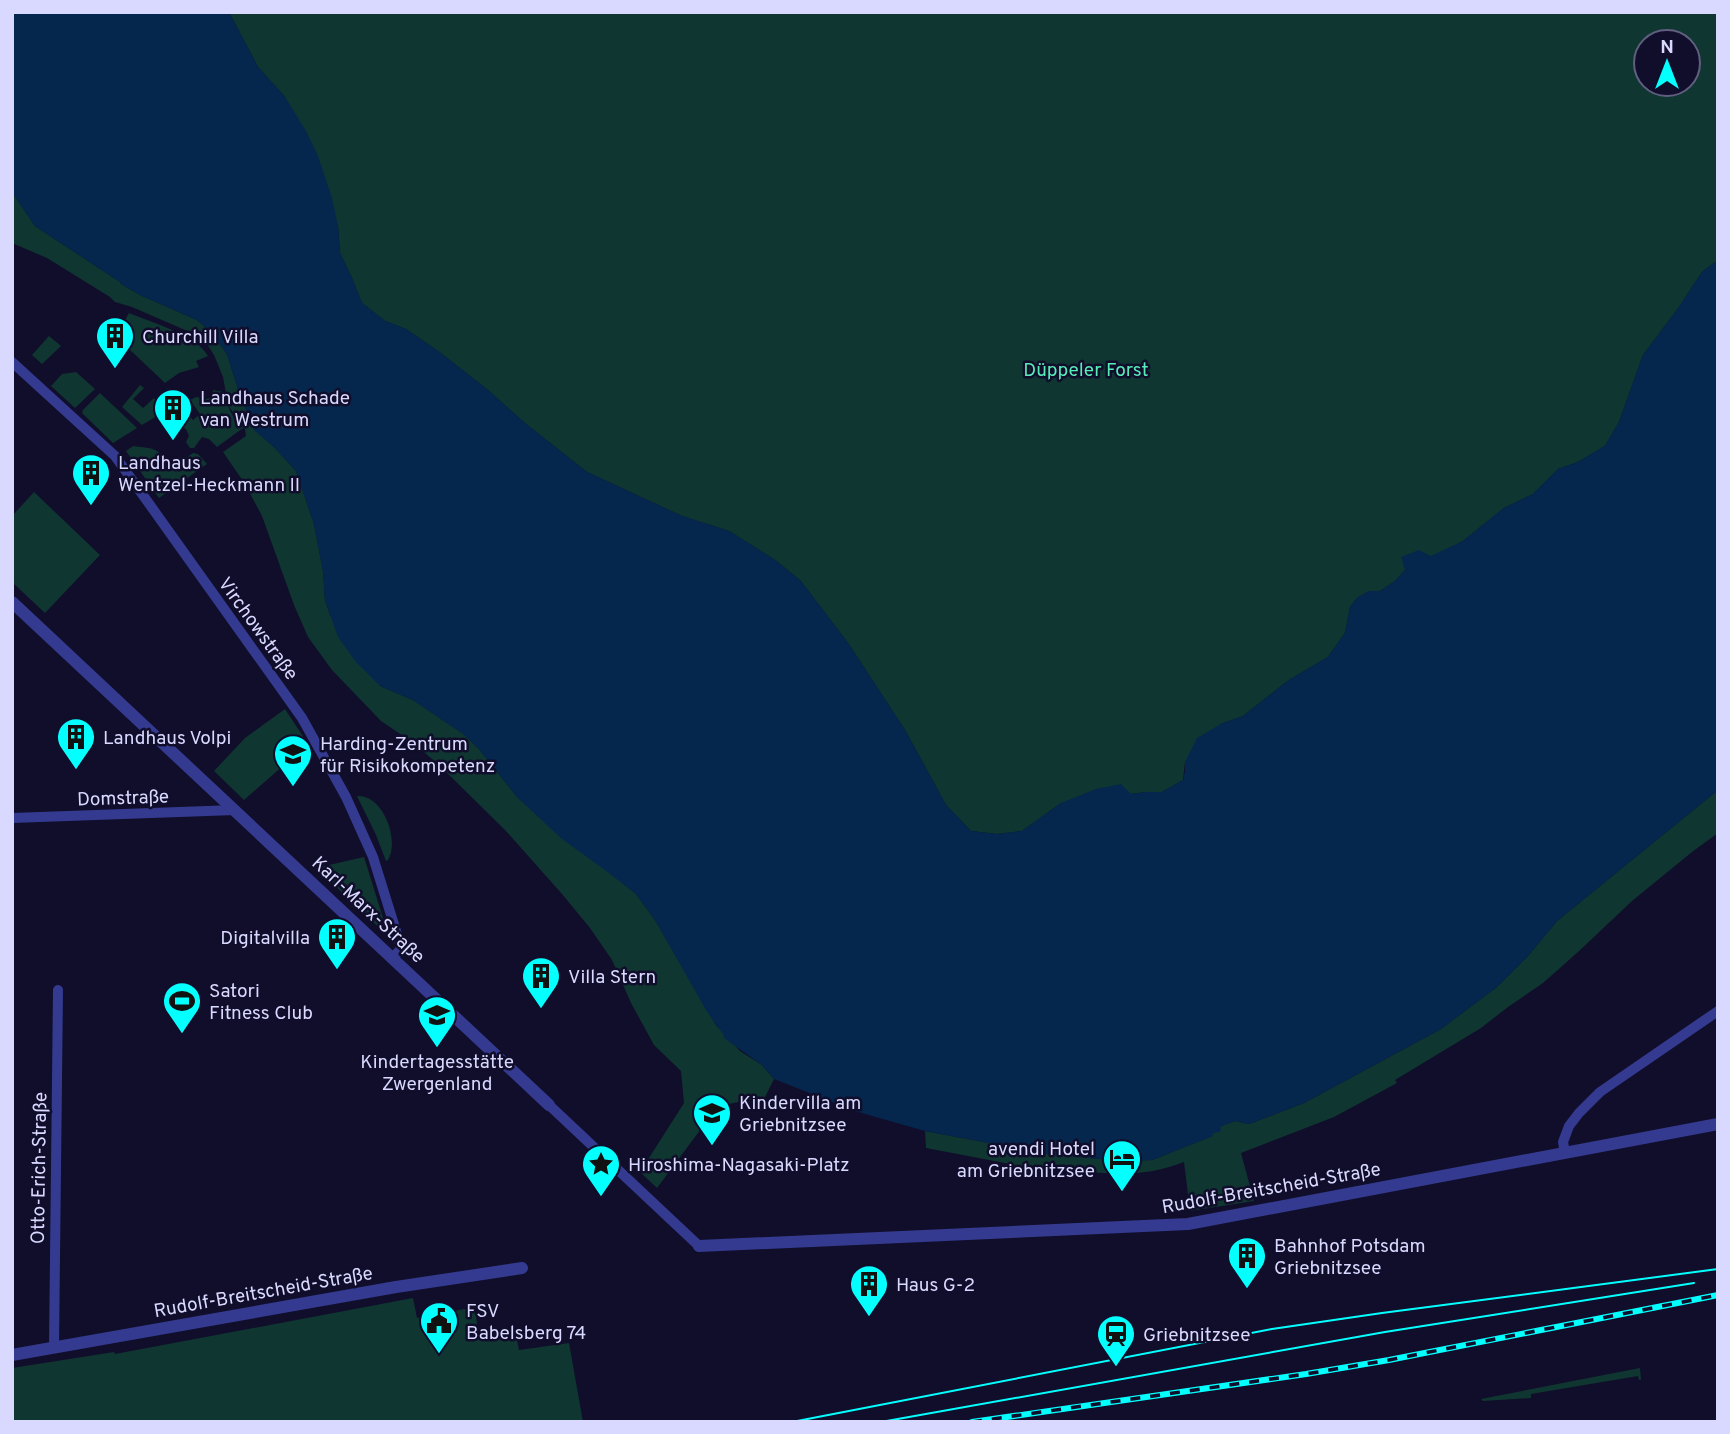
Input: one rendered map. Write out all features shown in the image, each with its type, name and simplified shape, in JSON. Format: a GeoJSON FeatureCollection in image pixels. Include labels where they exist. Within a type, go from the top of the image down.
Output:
{"type":"FeatureCollection","features":[{"type":"Feature","properties":{"kind":"street","name":"Virchowstraße"},"geometry":{"type":"LineString","coordinates":[[12,362],[115,456],[302,718],[339,781],[373,857],[401,947],[393,957]]}},
{"type":"Feature","properties":{"kind":"street","name":"Karl-Marx-Straße"},"geometry":{"type":"LineString","coordinates":[[12,602],[699,1246]]}},
{"type":"Feature","properties":{"kind":"street","name":"Domstraße"},"geometry":{"type":"LineString","coordinates":[[12,818],[235,810]]}},
{"type":"Feature","properties":{"kind":"street","name":"Otto-Erich-Straße"},"geometry":{"type":"LineString","coordinates":[[54,1347],[58,990]]}},
{"type":"Feature","properties":{"kind":"street"},"geometry":{"type":"LineString","coordinates":[[1565,1153],[1563,1142],[1569,1126],[1600,1093],[1718,1012]]}},
{"type":"Feature","properties":{"kind":"street","name":"Rudolf-Breitscheid-Straße"},"geometry":{"type":"LineString","coordinates":[[699,1246],[1188,1224],[1718,1124]]}},
{"type":"Feature","properties":{"kind":"street","name":"Rudolf-Breitscheid-Straße"},"geometry":{"type":"LineString","coordinates":[[12,1355],[439,1279],[522,1268]]}},
{"type":"Feature","properties":{"kind":"green space","name":"Düppeler Forst"},"geometry":{"type":"Polygon","coordinates":[[[229,12],[1718,12],[1718,260],[1702,272],[1643,355],[1619,422],[1605,446],[1578,462],[1558,469],[1533,494],[1504,508],[1463,541],[1405,570],[1380,591],[1369,591],[1357,598],[1350,607],[1345,633],[1328,657],[1289,680],[1243,716],[1221,724],[1185,762],[1183,780],[1162,792],[1061,803],[1022,831],[997,834],[971,831],[946,805],[905,730],[848,643],[800,580],[775,560],[729,531],[682,516],[587,472],[438,351],[406,329],[385,321],[362,303],[340,253],[338,226],[285,97],[258,67],[229,12]]]}},
{"type":"Feature","properties":{"kind":"green space"},"geometry":{"type":"Polygon","coordinates":[[[12,192],[35,226],[121,284],[197,320],[210,331],[227,354],[254,429],[296,471],[314,524],[323,571],[325,600],[330,615],[380,686],[413,700],[462,733],[478,748],[518,798],[636,894],[655,920],[716,1025],[740,1051],[762,1065],[774,1079],[765,1097],[718,1106],[657,1188],[640,1172],[684,1103],[681,1071],[654,1045],[612,960],[590,928],[505,830],[438,764],[381,721],[332,670],[308,637],[262,516],[245,484],[223,452],[246,436],[245,429],[228,405],[223,377],[207,344],[192,333],[115,302],[47,258],[12,243],[12,192]]]}},
{"type":"Feature","properties":{"kind":"green space"},"geometry":{"type":"Polygon","coordinates":[[[129,313],[184,336],[202,348],[208,356],[196,361],[199,367],[179,373],[165,383],[109,330],[116,322],[124,322],[129,313]]]}},
{"type":"Feature","properties":{"kind":"green space"},"geometry":{"type":"Polygon","coordinates":[[[49,336],[61,346],[42,364],[32,355],[49,336]]]}},
{"type":"Feature","properties":{"kind":"green space"},"geometry":{"type":"Polygon","coordinates":[[[76,372],[95,389],[75,408],[51,386],[62,374],[76,372]]]}},
{"type":"Feature","properties":{"kind":"green space"},"geometry":{"type":"Polygon","coordinates":[[[140,385],[144,388],[133,399],[143,408],[168,388],[180,402],[142,425],[122,407],[140,385]]]}},
{"type":"Feature","properties":{"kind":"green space"},"geometry":{"type":"Polygon","coordinates":[[[213,390],[224,392],[230,412],[243,428],[217,447],[209,439],[202,437],[194,448],[190,448],[186,442],[189,436],[186,429],[177,428],[171,420],[184,408],[193,420],[200,414],[190,400],[196,397],[208,399],[213,390]]]}},
{"type":"Feature","properties":{"kind":"green space"},"geometry":{"type":"Polygon","coordinates":[[[100,393],[137,428],[113,443],[82,413],[100,393]]]}},
{"type":"Feature","properties":{"kind":"green space"},"geometry":{"type":"Polygon","coordinates":[[[133,446],[155,450],[170,465],[180,457],[183,460],[193,453],[198,454],[207,464],[159,498],[126,451],[133,446]]]}},
{"type":"Feature","properties":{"kind":"green space"},"geometry":{"type":"Polygon","coordinates":[[[34,492],[100,555],[45,613],[12,582],[12,516],[34,492]]]}},
{"type":"Feature","properties":{"kind":"green space"},"geometry":{"type":"Polygon","coordinates":[[[285,709],[308,744],[244,800],[214,771],[245,738],[285,709]]]}},
{"type":"Feature","properties":{"kind":"green space"},"geometry":{"type":"Polygon","coordinates":[[[1718,790],[1718,833],[1632,901],[1543,983],[1481,1028],[1395,1080],[1397,1083],[1334,1117],[1241,1153],[1254,1201],[1190,1211],[1184,1162],[1150,1172],[1117,1174],[1048,1168],[1047,1171],[926,1148],[925,1131],[1047,1154],[1122,1161],[1152,1160],[1212,1136],[1219,1127],[1235,1121],[1249,1124],[1304,1103],[1441,1029],[1497,987],[1557,921],[1718,790]]]}},
{"type":"Feature","properties":{"kind":"green space"},"geometry":{"type":"Polygon","coordinates":[[[357,796],[374,802],[387,820],[392,841],[386,861],[376,835],[357,796]]]}},
{"type":"Feature","properties":{"kind":"green space"},"geometry":{"type":"Polygon","coordinates":[[[364,857],[389,937],[316,868],[364,857]]]}},
{"type":"Feature","properties":{"kind":"green space","name":"FSV Babelsberg 74"},"geometry":{"type":"Polygon","coordinates":[[[413,1298],[417,1318],[475,1307],[478,1333],[515,1330],[519,1350],[569,1343],[583,1422],[12,1422],[12,1368],[114,1352],[115,1354],[413,1298]]]}},
{"type":"Feature","properties":{"kind":"green space"},"geometry":{"type":"Polygon","coordinates":[[[1640,1368],[1641,1380],[1638,1376],[1531,1394],[1531,1398],[1481,1399],[1640,1368]]]}},
{"type":"Feature","properties":{"kind":"water"},"geometry":{"type":"Polygon","coordinates":[[[12,12],[229,12],[258,67],[285,97],[318,156],[332,198],[340,253],[362,303],[385,321],[406,329],[438,351],[587,472],[682,516],[729,531],[775,560],[800,580],[848,643],[905,730],[946,805],[971,831],[997,834],[1022,831],[1061,803],[1096,789],[1121,784],[1131,794],[1162,792],[1183,780],[1185,762],[1197,738],[1221,724],[1243,716],[1289,680],[1328,657],[1345,633],[1350,607],[1357,598],[1369,591],[1380,591],[1395,581],[1405,570],[1401,557],[1419,550],[1431,556],[1463,541],[1504,508],[1533,494],[1558,469],[1578,462],[1605,446],[1619,422],[1643,355],[1702,272],[1718,260],[1718,790],[1557,921],[1497,987],[1441,1029],[1304,1103],[1249,1124],[1235,1121],[1220,1127],[1221,1131],[1212,1134],[1213,1136],[1152,1160],[1122,1161],[1047,1154],[925,1131],[855,1111],[774,1079],[762,1065],[724,1038],[655,920],[636,894],[562,839],[518,798],[478,748],[462,733],[413,700],[380,686],[356,662],[338,637],[325,600],[323,571],[314,524],[296,471],[254,430],[227,354],[210,331],[197,320],[121,284],[35,226],[12,192],[12,12]]]}},
{"type":"Feature","properties":{"kind":"tram line"},"geometry":{"type":"LineString","coordinates":[[792,1422],[1272,1329],[1718,1269]]}},
{"type":"Feature","properties":{"kind":"tram line"},"geometry":{"type":"LineString","coordinates":[[881,1422],[1385,1332],[1694,1283]]}},
{"type":"Feature","properties":{"kind":"railway"},"geometry":{"type":"LineString","coordinates":[[972,1422],[1389,1360],[1718,1295]]}},
{"type":"Feature","properties":{"kind":"place","name":"Churchill Villa"},"geometry":{"type":"Point","coordinates":[115,370]}},
{"type":"Feature","properties":{"kind":"place","name":"Landhaus Schade van Westrum"},"geometry":{"type":"Point","coordinates":[173,442]}},
{"type":"Feature","properties":{"kind":"place","name":"Landhaus Wentzel-Heckmann II"},"geometry":{"type":"Point","coordinates":[91,507]}},
{"type":"Feature","properties":{"kind":"place","name":"Landhaus Volpi"},"geometry":{"type":"Point","coordinates":[76,771]}},
{"type":"Feature","properties":{"kind":"place","name":"Harding-Zentrum für Risikokompetenz"},"geometry":{"type":"Point","coordinates":[293,788]}},
{"type":"Feature","properties":{"kind":"place","name":"Digitalvilla"},"geometry":{"type":"Point","coordinates":[337,971]}},
{"type":"Feature","properties":{"kind":"place","name":"Villa Stern"},"geometry":{"type":"Point","coordinates":[541,1010]}},
{"type":"Feature","properties":{"kind":"place","name":"Satori Fitness Club"},"geometry":{"type":"Point","coordinates":[182,1035]}},
{"type":"Feature","properties":{"kind":"place","name":"Kindertagesstätte Zwergenland"},"geometry":{"type":"Point","coordinates":[437,1049]}},
{"type":"Feature","properties":{"kind":"place","name":"Kindervilla am Griebnitzsee"},"geometry":{"type":"Point","coordinates":[712,1147]}},
{"type":"Feature","properties":{"kind":"place","name":"avendi Hotel am Griebnitzsee"},"geometry":{"type":"Point","coordinates":[1122,1193]}},
{"type":"Feature","properties":{"kind":"place","name":"Hiroshima-Nagasaki-Platz"},"geometry":{"type":"Point","coordinates":[601,1198]}},
{"type":"Feature","properties":{"kind":"place","name":"Bahnhof Potsdam Griebnitzsee"},"geometry":{"type":"Point","coordinates":[1247,1290]}},
{"type":"Feature","properties":{"kind":"place","name":"Haus G-2"},"geometry":{"type":"Point","coordinates":[869,1318]}},
{"type":"Feature","properties":{"kind":"place","name":"FSV Babelsberg 74"},"geometry":{"type":"Point","coordinates":[439,1355]}},
{"type":"Feature","properties":{"kind":"place","name":"Griebnitzsee"},"geometry":{"type":"Point","coordinates":[1116,1368]}}]}
